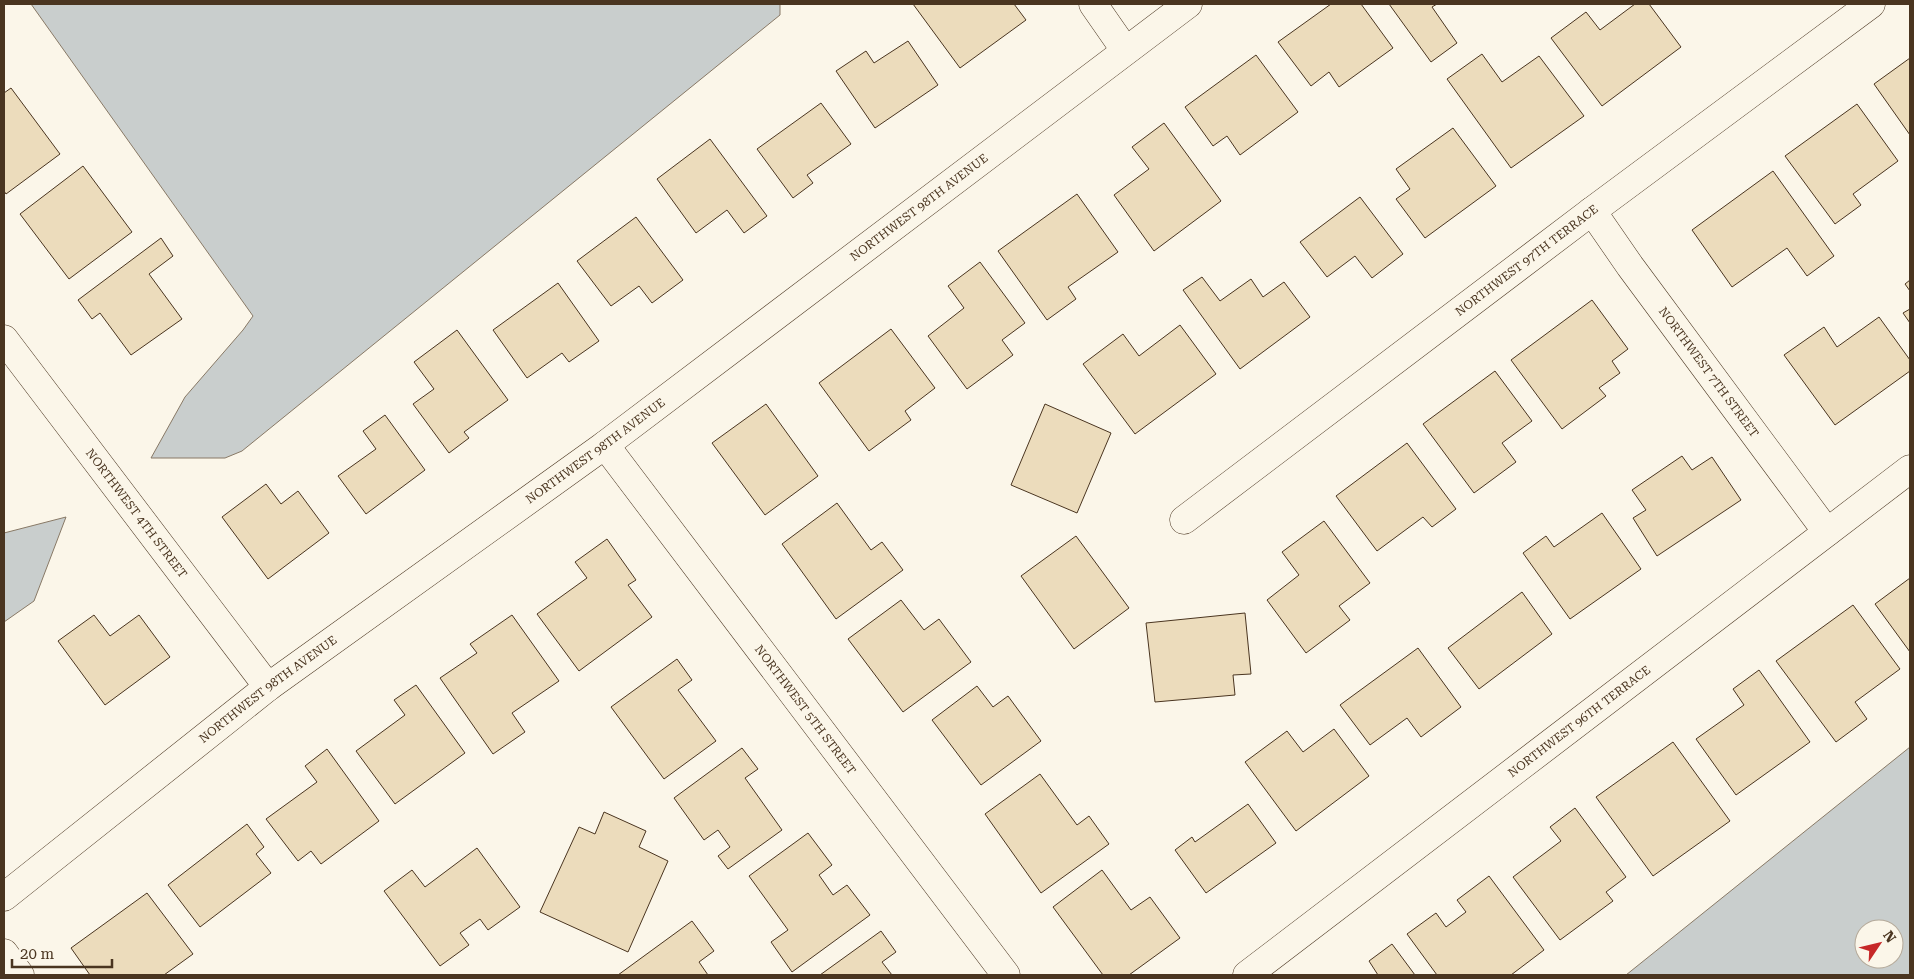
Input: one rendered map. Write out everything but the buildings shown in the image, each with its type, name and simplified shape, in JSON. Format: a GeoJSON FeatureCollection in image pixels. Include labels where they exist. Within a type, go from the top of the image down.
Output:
{"type":"FeatureCollection","features":[{"type":"Feature","properties":{"kind":"street"},"geometry":{"type":"LineString","coordinates":[[1093,4],[1125,50]]}},
{"type":"Feature","properties":{"kind":"street","name":"NORTHWEST 98TH AVENUE"},"geometry":{"type":"LineString","coordinates":[[4,897],[268,687],[605,445],[1188,4]]}},
{"type":"Feature","properties":{"kind":"street","name":"NORTHWEST 97TH TERRACE"},"geometry":{"type":"LineString","coordinates":[[1184,520],[1592,211],[1871,4]]}},
{"type":"Feature","properties":{"kind":"street","name":"NORTHWEST 7TH STREET"},"geometry":{"type":"LineString","coordinates":[[1592,211],[1630,266],[1826,532]]}},
{"type":"Feature","properties":{"kind":"street","name":"NORTHWEST 4TH STREET"},"geometry":{"type":"LineString","coordinates":[[4,339],[268,687]]}},
{"type":"Feature","properties":{"kind":"street","name":"NORTHWEST 5TH STREET"},"geometry":{"type":"LineString","coordinates":[[605,445],[1006,975]]}},
{"type":"Feature","properties":{"kind":"street","name":"NORTHWEST 96TH TERRACE"},"geometry":{"type":"LineString","coordinates":[[1247,975],[1826,532],[1910,470]]}},
{"type":"Feature","properties":{"kind":"street"},"geometry":{"type":"LineString","coordinates":[[4,953],[20,975]]}},
{"type":"Feature","properties":{"kind":"shaded area"},"geometry":{"type":"Polygon","coordinates":[[[31,4],[780,4],[780,15],[242,451],[225,458],[151,458],[185,397],[253,316],[31,4]]]}},
{"type":"Feature","properties":{"kind":"shaded area"},"geometry":{"type":"Polygon","coordinates":[[[66,517],[34,601],[4,622],[4,533],[66,517]]]}},
{"type":"Feature","properties":{"kind":"shaded area"},"geometry":{"type":"Polygon","coordinates":[[[1910,747],[1910,975],[1626,975],[1910,747]]]}}]}
